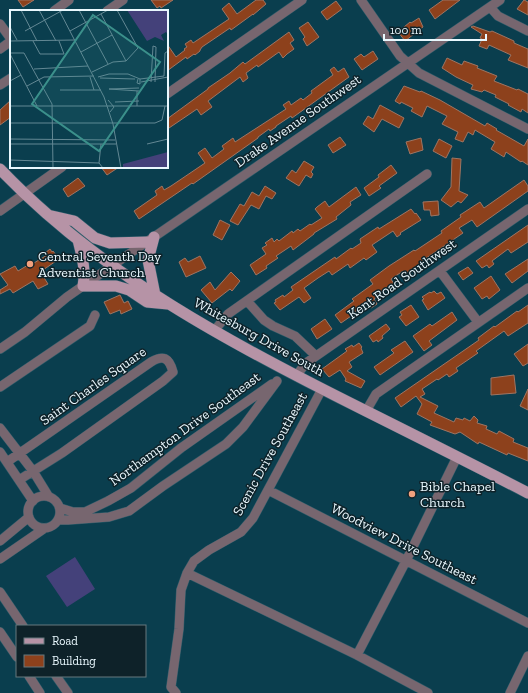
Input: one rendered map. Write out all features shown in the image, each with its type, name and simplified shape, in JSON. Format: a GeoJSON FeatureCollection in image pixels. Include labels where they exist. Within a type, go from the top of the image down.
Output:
{"type":"FeatureCollection","features":[{"type":"Feature","properties":{"kind":"main road","name":"Whitesburg Drive South"},"geometry":{"type":"LineString","coordinates":[[0,169],[24,194],[78,240],[170,305],[296,376],[528,493]]}},
{"type":"Feature","properties":{"kind":"main road"},"geometry":{"type":"LineString","coordinates":[[50,216],[74,221],[95,238],[110,243],[151,239],[148,260],[155,295]]}},
{"type":"Feature","properties":{"kind":"main road"},"geometry":{"type":"LineString","coordinates":[[78,240],[84,263],[85,276],[83,286],[116,286],[129,290],[147,302],[170,305]]}},
{"type":"Feature","properties":{"kind":"street"},"geometry":{"type":"LineString","coordinates":[[55,10],[69,0]]}},
{"type":"Feature","properties":{"kind":"street"},"geometry":{"type":"LineString","coordinates":[[108,10],[123,0]]}},
{"type":"Feature","properties":{"kind":"street"},"geometry":{"type":"LineString","coordinates":[[168,93],[302,0]]}},
{"type":"Feature","properties":{"kind":"street"},"geometry":{"type":"LineString","coordinates":[[361,0],[400,56],[419,73],[528,129]]}},
{"type":"Feature","properties":{"kind":"street","name":"Drake Avenue Southwest"},"geometry":{"type":"LineString","coordinates":[[0,349],[25,332],[67,297],[112,265],[500,0]]}},
{"type":"Feature","properties":{"kind":"street"},"geometry":{"type":"LineString","coordinates":[[490,7],[498,16],[528,31]]}},
{"type":"Feature","properties":{"kind":"street"},"geometry":{"type":"LineString","coordinates":[[0,24],[10,39]]}},
{"type":"Feature","properties":{"kind":"street"},"geometry":{"type":"LineString","coordinates":[[0,49],[10,41]]}},
{"type":"Feature","properties":{"kind":"street"},"geometry":{"type":"LineString","coordinates":[[0,85],[10,79]]}},
{"type":"Feature","properties":{"kind":"street"},"geometry":{"type":"LineString","coordinates":[[0,211],[61,168]]}},
{"type":"Feature","properties":{"kind":"street"},"geometry":{"type":"LineString","coordinates":[[214,331],[228,314],[427,174]]}},
{"type":"Feature","properties":{"kind":"street","name":"Kent Road Southwest"},"geometry":{"type":"LineString","coordinates":[[296,376],[306,363],[528,209]]}},
{"type":"Feature","properties":{"kind":"street"},"geometry":{"type":"LineString","coordinates":[[440,271],[478,322]]}},
{"type":"Feature","properties":{"kind":"street"},"geometry":{"type":"LineString","coordinates":[[366,411],[376,394],[528,288]]}},
{"type":"Feature","properties":{"kind":"street"},"geometry":{"type":"LineString","coordinates":[[247,301],[264,320],[273,326],[295,336],[316,356]]}},
{"type":"Feature","properties":{"kind":"street"},"geometry":{"type":"LineString","coordinates":[[0,387],[90,326],[95,315]]}},
{"type":"Feature","properties":{"kind":"street","name":"Saint Charles Square"},"geometry":{"type":"LineString","coordinates":[[7,462],[159,357],[166,358],[171,364],[173,372],[163,381],[62,453],[19,480]]}},
{"type":"Feature","properties":{"kind":"street","name":"Northampton Drive Southeast"},"geometry":{"type":"LineString","coordinates":[[59,520],[109,518],[129,511],[163,486],[226,444],[243,427],[277,382],[266,387],[181,448],[131,488],[86,512],[73,512],[60,508]]}},
{"type":"Feature","properties":{"kind":"street","name":"Scenic Drive Southeast"},"geometry":{"type":"LineString","coordinates":[[176,693],[171,687],[179,629],[180,590],[187,573],[194,561],[209,550],[241,532],[253,518],[322,389]]}},
{"type":"Feature","properties":{"kind":"street"},"geometry":{"type":"LineString","coordinates":[[0,428],[33,471],[49,497],[56,502],[60,508],[59,520],[55,524],[45,528],[0,559]]}},
{"type":"Feature","properties":{"kind":"street"},"geometry":{"type":"LineString","coordinates":[[0,452],[33,501]]}},
{"type":"Feature","properties":{"kind":"street"},"geometry":{"type":"LineString","coordinates":[[357,655],[406,561],[457,457]]}},
{"type":"Feature","properties":{"kind":"street","name":"Woodview Drive Southeast"},"geometry":{"type":"LineString","coordinates":[[268,490],[528,622]]}},
{"type":"Feature","properties":{"kind":"street"},"geometry":{"type":"LineString","coordinates":[[45,528],[34,525],[29,517],[30,506],[33,501],[43,496],[49,497]]}},
{"type":"Feature","properties":{"kind":"street"},"geometry":{"type":"LineString","coordinates":[[0,541],[29,517]]}},
{"type":"Feature","properties":{"kind":"street"},"geometry":{"type":"LineString","coordinates":[[187,573],[357,655],[428,693]]}},
{"type":"Feature","properties":{"kind":"street"},"geometry":{"type":"LineString","coordinates":[[0,592],[22,625]]}},
{"type":"Feature","properties":{"kind":"street"},"geometry":{"type":"LineString","coordinates":[[0,632],[16,656]]}},
{"type":"Feature","properties":{"kind":"street"},"geometry":{"type":"LineString","coordinates":[[510,693],[528,656]]}},
{"type":"Feature","properties":{"kind":"street"},"geometry":{"type":"LineString","coordinates":[[30,677],[40,693]]}},
{"type":"Feature","properties":{"kind":"street"},"geometry":{"type":"LineString","coordinates":[[57,677],[68,693]]}},
{"type":"Feature","properties":{"kind":"shaded area"},"geometry":{"type":"Polygon","coordinates":[[[75,557],[95,589],[67,607],[46,576],[75,557]]]}},
{"type":"Feature","properties":{"kind":"building"},"geometry":{"type":"Polygon","coordinates":[[[18,0],[34,0],[23,7],[18,0]]]}},
{"type":"Feature","properties":{"kind":"building"},"geometry":{"type":"Polygon","coordinates":[[[151,0],[173,0],[161,8],[160,6],[157,8],[151,0]]]}},
{"type":"Feature","properties":{"kind":"building"},"geometry":{"type":"Polygon","coordinates":[[[256,0],[263,0],[266,4],[231,30],[230,28],[202,47],[195,55],[194,54],[187,59],[186,57],[168,70],[168,45],[176,57],[185,50],[184,49],[187,47],[185,44],[191,40],[193,43],[229,19],[222,9],[229,3],[237,14],[256,0]]]}},
{"type":"Feature","properties":{"kind":"building"},"geometry":{"type":"Polygon","coordinates":[[[443,0],[460,0],[435,19],[429,10],[443,0]]]}},
{"type":"Feature","properties":{"kind":"building"},"geometry":{"type":"Polygon","coordinates":[[[524,0],[528,2],[528,15],[517,9],[524,0]]]}},
{"type":"Feature","properties":{"kind":"building"},"geometry":{"type":"Polygon","coordinates":[[[336,1],[342,9],[327,20],[321,12],[336,1]]]}},
{"type":"Feature","properties":{"kind":"building"},"geometry":{"type":"Polygon","coordinates":[[[419,18],[423,27],[405,41],[398,32],[410,22],[411,23],[419,18]]]}},
{"type":"Feature","properties":{"kind":"building"},"geometry":{"type":"Polygon","coordinates":[[[308,22],[319,37],[307,46],[303,39],[305,37],[299,28],[308,22]]]}},
{"type":"Feature","properties":{"kind":"building"},"geometry":{"type":"Polygon","coordinates":[[[473,26],[490,32],[492,31],[528,49],[528,68],[508,60],[511,55],[489,45],[487,49],[479,46],[482,39],[480,38],[482,34],[471,27],[473,26]]]}},
{"type":"Feature","properties":{"kind":"building"},"geometry":{"type":"Polygon","coordinates":[[[289,32],[294,40],[290,43],[294,49],[283,58],[279,52],[258,67],[257,65],[246,73],[248,78],[243,82],[240,77],[208,101],[212,107],[201,115],[197,109],[169,128],[168,118],[243,62],[245,64],[289,32]]]}},
{"type":"Feature","properties":{"kind":"building"},"geometry":{"type":"Polygon","coordinates":[[[373,51],[378,59],[362,70],[354,59],[361,54],[364,57],[373,51]]]}},
{"type":"Feature","properties":{"kind":"building"},"geometry":{"type":"Polygon","coordinates":[[[447,58],[462,65],[464,61],[478,66],[477,68],[497,76],[494,81],[528,94],[528,113],[522,109],[521,112],[508,105],[509,104],[495,97],[496,95],[484,90],[482,92],[471,89],[473,85],[442,68],[447,58]]]}},
{"type":"Feature","properties":{"kind":"building"},"geometry":{"type":"Polygon","coordinates":[[[334,67],[338,72],[344,68],[349,77],[292,118],[291,116],[270,131],[269,129],[193,184],[192,183],[139,219],[134,211],[157,195],[155,191],[162,186],[164,190],[205,163],[198,153],[205,148],[212,158],[224,149],[222,146],[233,138],[235,142],[286,109],[283,105],[289,101],[291,105],[301,98],[303,100],[312,93],[311,91],[333,75],[330,70],[334,67]]]}},
{"type":"Feature","properties":{"kind":"building"},"geometry":{"type":"Polygon","coordinates":[[[404,86],[420,92],[421,91],[440,100],[485,126],[487,123],[524,146],[528,139],[528,165],[506,152],[504,157],[491,149],[495,142],[475,130],[473,135],[468,132],[463,142],[455,139],[458,132],[442,124],[447,116],[427,106],[422,117],[411,111],[413,108],[401,102],[400,104],[395,101],[404,86]]]}},
{"type":"Feature","properties":{"kind":"building"},"geometry":{"type":"Polygon","coordinates":[[[10,101],[10,118],[0,125],[0,110],[10,101]]]}},
{"type":"Feature","properties":{"kind":"building"},"geometry":{"type":"Polygon","coordinates":[[[380,105],[404,118],[399,128],[382,119],[374,132],[363,124],[368,116],[373,119],[380,105]]]}},
{"type":"Feature","properties":{"kind":"building"},"geometry":{"type":"Polygon","coordinates":[[[340,137],[346,145],[333,153],[328,145],[340,137]]]}},
{"type":"Feature","properties":{"kind":"building"},"geometry":{"type":"Polygon","coordinates":[[[421,138],[423,150],[410,154],[406,142],[421,138]]]}},
{"type":"Feature","properties":{"kind":"building"},"geometry":{"type":"Polygon","coordinates":[[[439,139],[452,146],[446,158],[433,151],[439,139]]]}},
{"type":"Feature","properties":{"kind":"building"},"geometry":{"type":"Polygon","coordinates":[[[452,158],[461,159],[459,191],[468,195],[461,203],[458,201],[451,207],[441,200],[451,187],[452,158]]]}},
{"type":"Feature","properties":{"kind":"building"},"geometry":{"type":"Polygon","coordinates":[[[304,161],[314,167],[311,172],[313,174],[311,178],[306,175],[299,186],[286,178],[292,170],[296,173],[304,161]]]}},
{"type":"Feature","properties":{"kind":"building"},"geometry":{"type":"Polygon","coordinates":[[[391,165],[397,173],[379,186],[381,188],[369,196],[364,188],[379,177],[378,175],[391,165]]]}},
{"type":"Feature","properties":{"kind":"building"},"geometry":{"type":"Polygon","coordinates":[[[102,168],[118,168],[107,175],[102,168]]]}},
{"type":"Feature","properties":{"kind":"building"},"geometry":{"type":"Polygon","coordinates":[[[78,178],[85,186],[68,197],[63,189],[78,178]]]}},
{"type":"Feature","properties":{"kind":"building"},"geometry":{"type":"Polygon","coordinates":[[[524,180],[528,186],[528,191],[477,227],[472,220],[459,228],[463,233],[405,274],[403,271],[391,279],[394,284],[374,299],[377,304],[371,308],[368,303],[341,323],[335,315],[354,301],[352,299],[373,284],[370,280],[389,266],[442,233],[441,231],[461,217],[460,215],[480,202],[484,208],[524,180]]]}},
{"type":"Feature","properties":{"kind":"building"},"geometry":{"type":"Polygon","coordinates":[[[265,186],[276,193],[272,199],[266,196],[259,209],[251,205],[238,225],[230,221],[240,204],[244,206],[252,192],[259,196],[265,186]]]}},
{"type":"Feature","properties":{"kind":"building"},"geometry":{"type":"Polygon","coordinates":[[[356,187],[361,195],[350,202],[351,205],[336,217],[337,219],[314,233],[293,250],[291,246],[276,256],[278,258],[256,275],[250,265],[266,254],[262,248],[267,245],[265,243],[272,238],[274,242],[277,239],[279,241],[292,231],[293,233],[298,229],[300,231],[310,224],[311,225],[322,218],[315,209],[317,207],[325,201],[329,207],[356,187]]]}},
{"type":"Feature","properties":{"kind":"building"},"geometry":{"type":"Polygon","coordinates":[[[438,201],[439,215],[431,216],[430,210],[424,210],[423,202],[438,201]]]}},
{"type":"Feature","properties":{"kind":"building"},"geometry":{"type":"Polygon","coordinates":[[[411,209],[421,220],[400,233],[401,234],[397,237],[393,231],[372,245],[377,252],[366,260],[364,258],[350,268],[348,264],[332,275],[329,271],[318,278],[304,288],[311,298],[304,303],[299,297],[280,310],[274,303],[276,302],[275,300],[283,295],[284,297],[293,290],[291,287],[335,257],[336,259],[361,243],[360,239],[378,227],[379,229],[411,209]]]}},
{"type":"Feature","properties":{"kind":"building"},"geometry":{"type":"Polygon","coordinates":[[[220,220],[230,225],[222,240],[213,235],[220,220]]]}},
{"type":"Feature","properties":{"kind":"building"},"geometry":{"type":"Polygon","coordinates":[[[528,225],[528,242],[511,253],[508,249],[492,261],[494,264],[489,268],[487,265],[482,268],[476,261],[528,225]]]}},
{"type":"Feature","properties":{"kind":"building"},"geometry":{"type":"Polygon","coordinates":[[[50,249],[59,259],[43,270],[46,275],[43,276],[48,284],[38,289],[33,281],[13,293],[10,289],[0,294],[0,290],[8,285],[0,274],[15,266],[18,271],[33,262],[34,263],[47,255],[45,253],[50,249]]]}},
{"type":"Feature","properties":{"kind":"building"},"geometry":{"type":"Polygon","coordinates":[[[200,256],[206,268],[186,277],[179,262],[185,258],[188,262],[200,256]]]}},
{"type":"Feature","properties":{"kind":"building"},"geometry":{"type":"Polygon","coordinates":[[[528,259],[528,271],[512,283],[505,274],[528,259]]]}},
{"type":"Feature","properties":{"kind":"building"},"geometry":{"type":"Polygon","coordinates":[[[468,267],[473,273],[463,280],[458,273],[468,267]]]}},
{"type":"Feature","properties":{"kind":"building"},"geometry":{"type":"Polygon","coordinates":[[[231,272],[240,281],[232,291],[230,289],[212,303],[201,290],[210,282],[215,290],[231,272]]]}},
{"type":"Feature","properties":{"kind":"building"},"geometry":{"type":"Polygon","coordinates":[[[491,276],[500,290],[489,299],[487,296],[482,299],[474,288],[491,276]]]}},
{"type":"Feature","properties":{"kind":"building"},"geometry":{"type":"Polygon","coordinates":[[[434,291],[437,294],[441,292],[445,298],[428,310],[422,300],[424,299],[422,297],[434,291]]]}},
{"type":"Feature","properties":{"kind":"building"},"geometry":{"type":"Polygon","coordinates":[[[120,295],[124,303],[128,301],[132,309],[121,314],[120,310],[110,314],[104,302],[120,295]]]}},
{"type":"Feature","properties":{"kind":"building"},"geometry":{"type":"Polygon","coordinates":[[[411,305],[419,317],[406,326],[399,317],[402,315],[400,312],[411,305]]]}},
{"type":"Feature","properties":{"kind":"building"},"geometry":{"type":"Polygon","coordinates":[[[528,305],[528,323],[508,336],[504,331],[476,351],[478,353],[456,368],[458,371],[449,377],[447,374],[438,380],[437,379],[422,389],[425,394],[420,397],[438,406],[434,413],[454,422],[456,418],[463,420],[464,418],[470,421],[474,416],[478,420],[477,423],[487,426],[486,429],[497,434],[499,431],[514,439],[513,442],[528,448],[528,461],[508,453],[507,455],[479,442],[478,444],[460,432],[455,434],[430,425],[432,422],[417,414],[422,404],[416,396],[401,407],[395,398],[479,340],[478,338],[494,326],[495,327],[528,305]]]}},
{"type":"Feature","properties":{"kind":"building"},"geometry":{"type":"Polygon","coordinates":[[[452,312],[457,320],[429,341],[432,345],[424,351],[413,336],[430,324],[432,326],[452,312]]]}},
{"type":"Feature","properties":{"kind":"building"},"geometry":{"type":"Polygon","coordinates":[[[325,319],[332,329],[317,339],[311,329],[325,319]]]}},
{"type":"Feature","properties":{"kind":"building"},"geometry":{"type":"Polygon","coordinates":[[[386,324],[390,329],[378,342],[377,340],[373,342],[369,336],[386,324]]]}},
{"type":"Feature","properties":{"kind":"building"},"geometry":{"type":"Polygon","coordinates":[[[405,341],[413,352],[380,375],[374,367],[394,353],[391,350],[405,341]]]}},
{"type":"Feature","properties":{"kind":"building"},"geometry":{"type":"Polygon","coordinates":[[[359,343],[362,347],[363,353],[349,362],[352,367],[347,371],[365,381],[361,388],[345,381],[346,379],[340,370],[329,377],[322,369],[347,351],[345,349],[352,345],[353,347],[359,343]]]}},
{"type":"Feature","properties":{"kind":"building"},"geometry":{"type":"Polygon","coordinates":[[[528,344],[528,363],[523,366],[514,354],[528,344]]]}},
{"type":"Feature","properties":{"kind":"building"},"geometry":{"type":"Polygon","coordinates":[[[514,375],[516,393],[491,395],[491,378],[514,375]]]}},
{"type":"Feature","properties":{"kind":"building"},"geometry":{"type":"Polygon","coordinates":[[[528,389],[528,410],[520,406],[528,389]]]}},
{"type":"Feature","properties":{"kind":"place","name":"Central Seventh Day Adventist Church"},"geometry":{"type":"Point","coordinates":[30,264]}},
{"type":"Feature","properties":{"kind":"place","name":"Bible Chapel Church"},"geometry":{"type":"Point","coordinates":[412,494]}}]}
